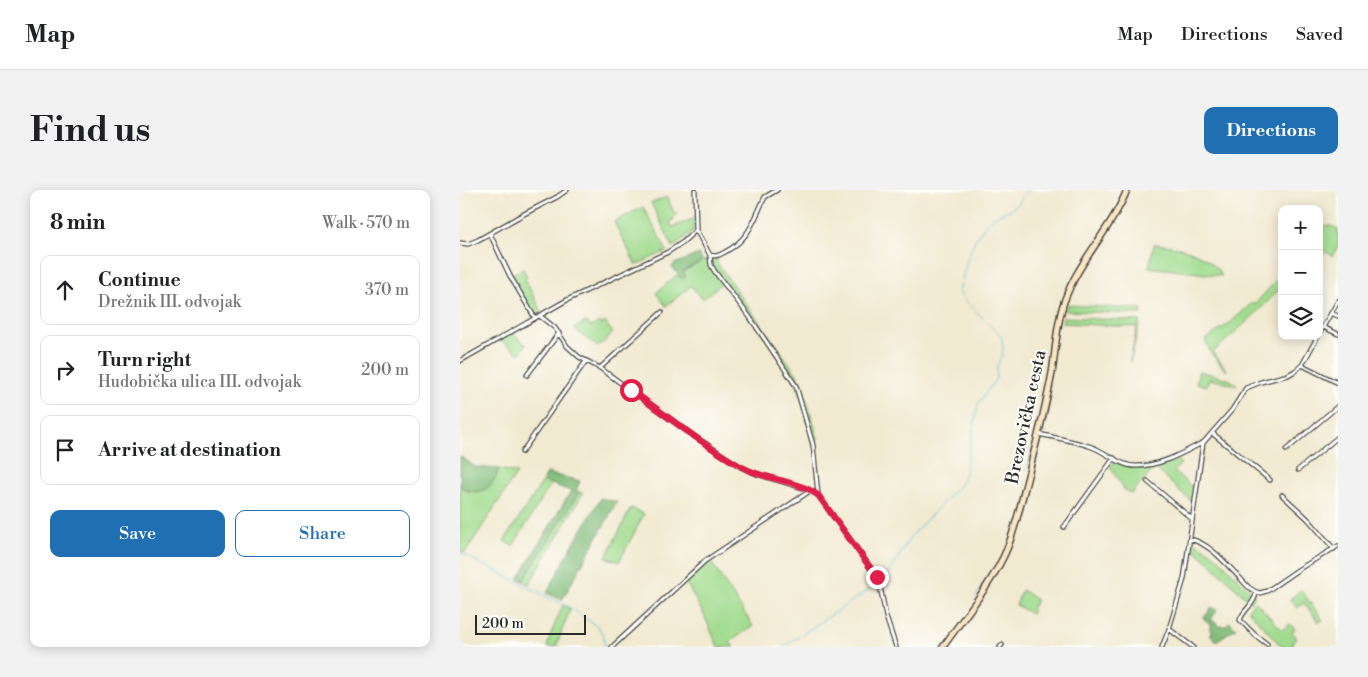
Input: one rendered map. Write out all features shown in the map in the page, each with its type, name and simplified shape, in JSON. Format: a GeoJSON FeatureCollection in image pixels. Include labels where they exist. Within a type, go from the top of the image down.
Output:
{"type":"FeatureCollection","features":[{"type":"Feature","properties":{"kind":"main road","name":"Brezovička cesta"},"geometry":{"type":"LineString","coordinates":[[943,647],[984,588],[1006,550],[1015,526],[1038,434],[1052,371],[1059,321],[1065,299],[1080,269],[1114,217],[1127,190]]}},
{"type":"Feature","properties":{"kind":"street"},"geometry":{"type":"LineString","coordinates":[[460,243],[468,244],[490,234],[567,190]]}},
{"type":"Feature","properties":{"kind":"street"},"geometry":{"type":"LineString","coordinates":[[695,190],[696,230],[710,255],[710,265],[749,316],[796,386],[813,445],[818,495]]}},
{"type":"Feature","properties":{"kind":"street"},"geometry":{"type":"LineString","coordinates":[[710,255],[715,257],[720,255],[744,239],[763,201],[777,190]]}},
{"type":"Feature","properties":{"kind":"street"},"geometry":{"type":"LineString","coordinates":[[460,360],[567,300],[668,252],[696,230]]}},
{"type":"Feature","properties":{"kind":"street"},"geometry":{"type":"LineString","coordinates":[[490,234],[510,276],[535,318]]}},
{"type":"Feature","properties":{"kind":"street"},"geometry":{"type":"LineString","coordinates":[[1338,301],[1323,327],[1338,334]]}},
{"type":"Feature","properties":{"kind":"street"},"geometry":{"type":"LineString","coordinates":[[600,368],[662,312]]}},
{"type":"Feature","properties":{"kind":"street"},"geometry":{"type":"LineString","coordinates":[[1331,313],[1338,316]]}},
{"type":"Feature","properties":{"kind":"street"},"geometry":{"type":"LineString","coordinates":[[540,316],[552,324],[573,352],[600,368],[691,434],[742,467],[818,495],[879,581],[886,617],[896,647]]}},
{"type":"Feature","properties":{"kind":"street"},"geometry":{"type":"LineString","coordinates":[[527,375],[559,333]]}},
{"type":"Feature","properties":{"kind":"street"},"geometry":{"type":"LineString","coordinates":[[1038,434],[1092,447],[1131,466],[1139,466],[1172,457],[1203,443],[1232,410],[1246,388],[1288,375],[1302,365],[1316,340]]}},
{"type":"Feature","properties":{"kind":"street"},"geometry":{"type":"LineString","coordinates":[[522,452],[586,361]]}},
{"type":"Feature","properties":{"kind":"street"},"geometry":{"type":"LineString","coordinates":[[1302,365],[1338,383]]}},
{"type":"Feature","properties":{"kind":"street"},"geometry":{"type":"LineString","coordinates":[[1286,450],[1338,406]]}},
{"type":"Feature","properties":{"kind":"street"},"geometry":{"type":"LineString","coordinates":[[1212,433],[1270,480]]}},
{"type":"Feature","properties":{"kind":"street"},"geometry":{"type":"LineString","coordinates":[[1298,470],[1338,437]]}},
{"type":"Feature","properties":{"kind":"street"},"geometry":{"type":"LineString","coordinates":[[1162,647],[1184,579],[1203,443]]}},
{"type":"Feature","properties":{"kind":"street"},"geometry":{"type":"LineString","coordinates":[[1064,527],[1114,458]]}},
{"type":"Feature","properties":{"kind":"street"},"geometry":{"type":"LineString","coordinates":[[1147,482],[1192,519]]}},
{"type":"Feature","properties":{"kind":"street"},"geometry":{"type":"LineString","coordinates":[[612,647],[705,561],[811,491]]}},
{"type":"Feature","properties":{"kind":"street"},"geometry":{"type":"LineString","coordinates":[[1282,495],[1308,519],[1334,549]]}},
{"type":"Feature","properties":{"kind":"street"},"geometry":{"type":"LineString","coordinates":[[1190,539],[1201,543],[1213,551],[1256,593],[1267,591],[1338,546]]}},
{"type":"Feature","properties":{"kind":"street"},"geometry":{"type":"LineString","coordinates":[[1256,593],[1256,597],[1240,620],[1267,644]]}},
{"type":"Feature","properties":{"kind":"street"},"geometry":{"type":"LineString","coordinates":[[1169,629],[1193,647]]}},
{"type":"Feature","properties":{"kind":"green space"},"geometry":{"type":"Polygon","coordinates":[[[667,197],[674,213],[677,215],[670,222],[672,227],[696,218],[693,231],[673,247],[651,203],[667,197]]]}},
{"type":"Feature","properties":{"kind":"green space"},"geometry":{"type":"Polygon","coordinates":[[[643,207],[667,251],[636,265],[614,222],[643,207]]]}},
{"type":"Feature","properties":{"kind":"green space"},"geometry":{"type":"Polygon","coordinates":[[[1323,225],[1338,229],[1338,247],[1332,256],[1325,251],[1323,254],[1323,225]]]}},
{"type":"Feature","properties":{"kind":"green space"},"geometry":{"type":"Polygon","coordinates":[[[1154,244],[1173,246],[1201,256],[1217,268],[1222,276],[1149,267],[1154,244]]]}},
{"type":"Feature","properties":{"kind":"green space"},"geometry":{"type":"Polygon","coordinates":[[[699,254],[702,261],[683,271],[686,277],[682,279],[672,267],[674,264],[699,254]]]}},
{"type":"Feature","properties":{"kind":"green space"},"geometry":{"type":"Polygon","coordinates":[[[719,258],[717,263],[796,373],[803,387],[818,438],[814,447],[800,393],[794,379],[750,315],[716,271],[711,259],[719,258]]]}},
{"type":"Feature","properties":{"kind":"green space"},"geometry":{"type":"Polygon","coordinates":[[[707,260],[722,283],[703,299],[691,286],[666,306],[656,293],[677,275],[681,278],[685,277],[683,272],[707,260]]]}},
{"type":"Feature","properties":{"kind":"green space"},"geometry":{"type":"Polygon","coordinates":[[[523,269],[527,277],[525,279],[542,313],[535,317],[511,275],[523,269]]]}},
{"type":"Feature","properties":{"kind":"green space"},"geometry":{"type":"Polygon","coordinates":[[[1278,278],[1278,290],[1213,352],[1226,371],[1211,353],[1205,340],[1231,322],[1253,302],[1255,304],[1278,278]]]}},
{"type":"Feature","properties":{"kind":"green space"},"geometry":{"type":"Polygon","coordinates":[[[1067,305],[1142,309],[1141,314],[1065,311],[1067,305]]]}},
{"type":"Feature","properties":{"kind":"green space"},"geometry":{"type":"Polygon","coordinates":[[[1063,317],[1140,321],[1130,362],[1137,327],[1062,323],[1063,317]]]}},
{"type":"Feature","properties":{"kind":"green space"},"geometry":{"type":"Polygon","coordinates":[[[585,322],[591,327],[599,322],[601,325],[605,322],[613,333],[598,347],[574,329],[585,322]]]}},
{"type":"Feature","properties":{"kind":"green space"},"geometry":{"type":"Polygon","coordinates":[[[511,332],[526,345],[519,354],[499,339],[511,332]]]}},
{"type":"Feature","properties":{"kind":"green space"},"geometry":{"type":"Polygon","coordinates":[[[1199,371],[1231,380],[1238,386],[1209,379],[1207,386],[1196,383],[1199,371]]]}},
{"type":"Feature","properties":{"kind":"green space"},"geometry":{"type":"Polygon","coordinates":[[[460,456],[475,467],[499,469],[489,487],[479,492],[474,492],[460,486],[460,456]]]}},
{"type":"Feature","properties":{"kind":"green space"},"geometry":{"type":"Polygon","coordinates":[[[1175,458],[1181,463],[1174,471],[1194,489],[1192,502],[1155,468],[1131,494],[1122,488],[1110,467],[1115,461],[1132,467],[1146,467],[1175,458]]]}},
{"type":"Feature","properties":{"kind":"green space"},"geometry":{"type":"Polygon","coordinates":[[[499,469],[517,473],[465,553],[460,551],[460,486],[469,492],[495,479],[499,469]]]}},
{"type":"Feature","properties":{"kind":"green space"},"geometry":{"type":"Polygon","coordinates":[[[547,473],[580,481],[576,491],[579,492],[523,581],[518,579],[571,491],[543,481],[547,473]]]}},
{"type":"Feature","properties":{"kind":"green space"},"geometry":{"type":"Polygon","coordinates":[[[543,481],[551,484],[513,546],[504,541],[543,481]]]}},
{"type":"Feature","properties":{"kind":"green space"},"geometry":{"type":"Polygon","coordinates":[[[579,492],[583,493],[529,584],[523,581],[579,492]]]}},
{"type":"Feature","properties":{"kind":"green space"},"geometry":{"type":"Polygon","coordinates":[[[601,498],[617,502],[562,600],[547,593],[572,546],[601,498]]]}},
{"type":"Feature","properties":{"kind":"green space"},"geometry":{"type":"Polygon","coordinates":[[[631,508],[644,514],[619,562],[606,557],[631,508]]]}},
{"type":"Feature","properties":{"kind":"green space"},"geometry":{"type":"Polygon","coordinates":[[[1192,542],[1202,546],[1218,558],[1254,594],[1251,602],[1192,547],[1192,542]]]}},
{"type":"Feature","properties":{"kind":"green space"},"geometry":{"type":"Polygon","coordinates":[[[709,559],[753,626],[730,642],[734,647],[718,647],[704,615],[685,581],[709,559]]]}},
{"type":"Feature","properties":{"kind":"green space"},"geometry":{"type":"Polygon","coordinates":[[[1022,590],[1037,600],[1031,609],[1033,611],[1031,614],[1016,605],[1022,590]]]}},
{"type":"Feature","properties":{"kind":"green space"},"geometry":{"type":"Polygon","coordinates":[[[1301,590],[1323,620],[1319,622],[1304,603],[1297,608],[1290,599],[1301,590]]]}},
{"type":"Feature","properties":{"kind":"green space"},"geometry":{"type":"Polygon","coordinates":[[[1255,601],[1282,630],[1290,624],[1295,629],[1292,632],[1297,638],[1292,642],[1295,647],[1282,647],[1248,610],[1255,601]]]}},
{"type":"Feature","properties":{"kind":"green space"},"geometry":{"type":"Polygon","coordinates":[[[563,605],[570,609],[556,647],[547,647],[551,633],[563,605]]]}},
{"type":"Feature","properties":{"kind":"green space"},"geometry":{"type":"Polygon","coordinates":[[[1212,607],[1217,611],[1211,619],[1219,626],[1225,626],[1230,622],[1236,628],[1216,641],[1210,634],[1213,632],[1209,629],[1212,626],[1203,619],[1212,607]]]}},
{"type":"Feature","properties":{"kind":"waterway"},"geometry":{"type":"LineString","coordinates":[[882,584],[911,536],[960,485],[964,477],[978,404],[996,379],[997,366],[1003,347],[999,334],[962,297],[959,291],[970,251],[979,233],[993,218],[1017,205],[1029,190]]}},
{"type":"Feature","properties":{"kind":"waterway"},"geometry":{"type":"LineString","coordinates":[[1120,211],[1127,196]]}},
{"type":"Feature","properties":{"kind":"waterway"},"geometry":{"type":"LineString","coordinates":[[1086,264],[1099,244]]}},
{"type":"Feature","properties":{"kind":"waterway"},"geometry":{"type":"LineString","coordinates":[[1077,279],[1084,267]]}},
{"type":"Feature","properties":{"kind":"waterway"},"geometry":{"type":"LineString","coordinates":[[1046,433],[1043,431],[1047,406]]}},
{"type":"Feature","properties":{"kind":"waterway"},"geometry":{"type":"LineString","coordinates":[[1027,471],[1033,443]]}},
{"type":"Feature","properties":{"kind":"waterway"},"geometry":{"type":"LineString","coordinates":[[460,553],[574,610],[599,628],[604,637],[605,647]]}},
{"type":"Feature","properties":{"kind":"waterway"},"geometry":{"type":"LineString","coordinates":[[975,598],[994,568]]}},
{"type":"Feature","properties":{"kind":"waterway"},"geometry":{"type":"LineString","coordinates":[[783,647],[870,589],[879,586]]}},
{"type":"Feature","properties":{"kind":"route"},"geometry":{"type":"LineString","coordinates":[[631,390],[691,434],[742,467],[757,474],[807,489],[818,495],[877,577]]}}]}
